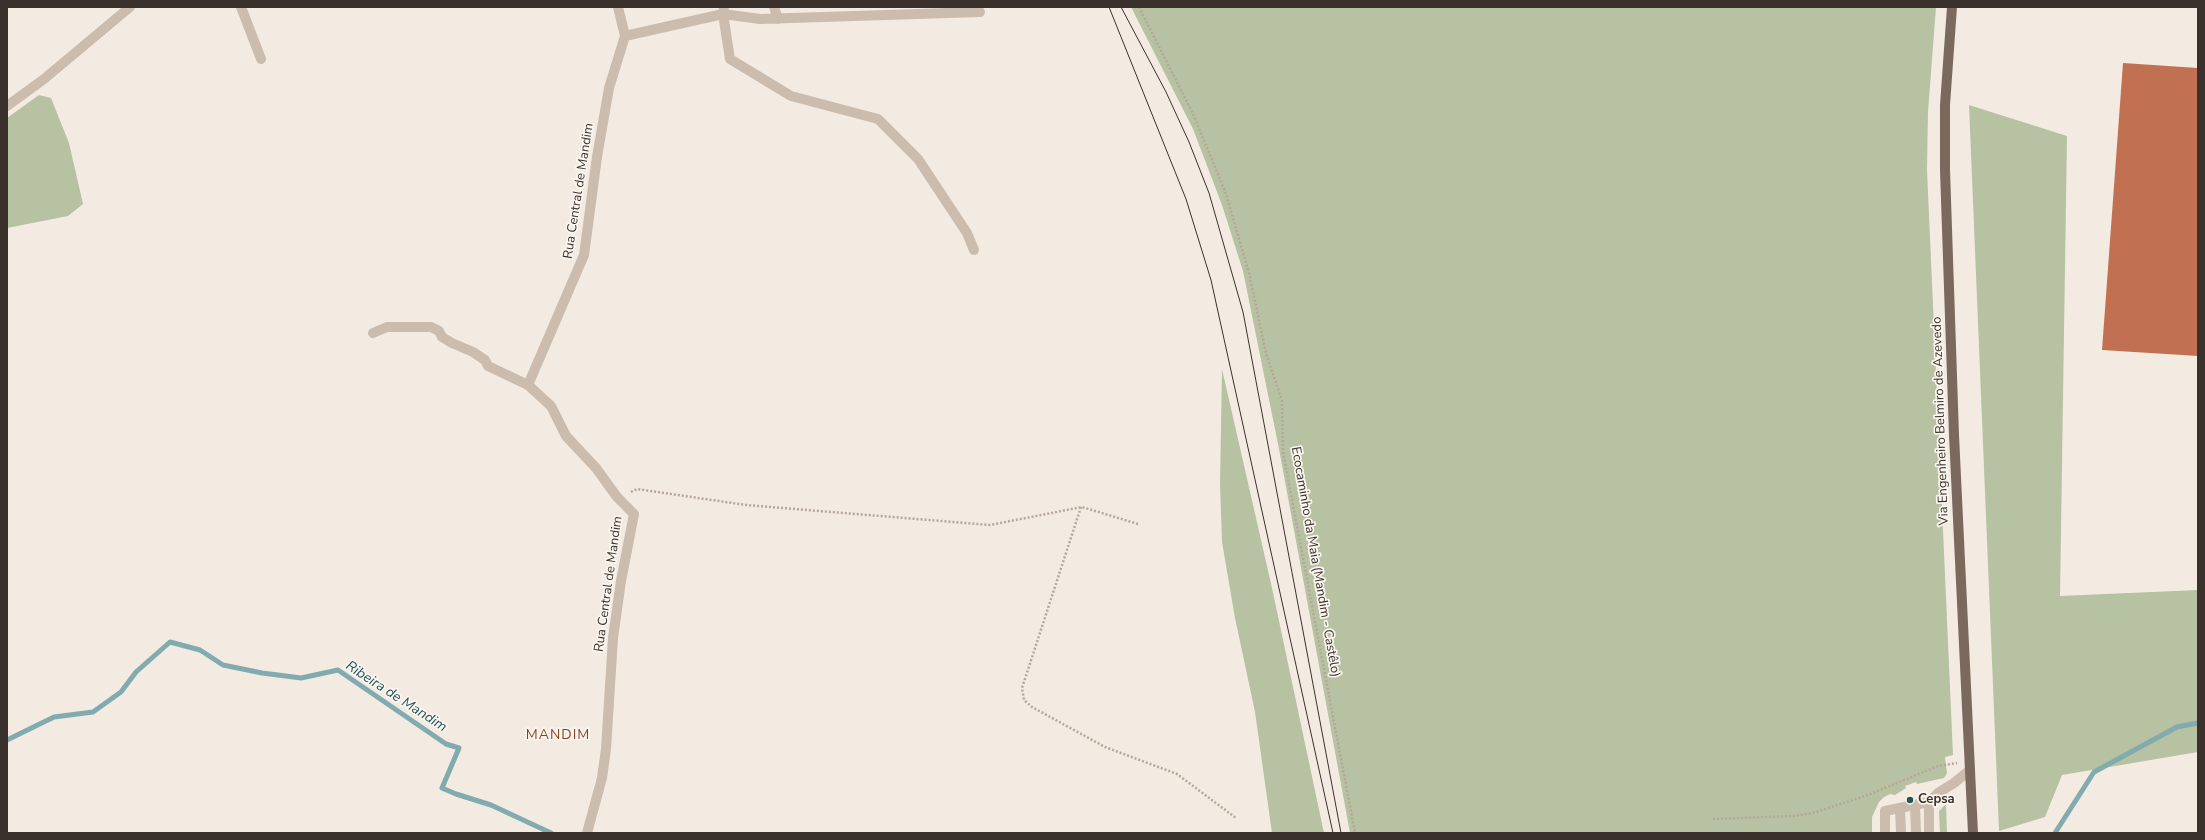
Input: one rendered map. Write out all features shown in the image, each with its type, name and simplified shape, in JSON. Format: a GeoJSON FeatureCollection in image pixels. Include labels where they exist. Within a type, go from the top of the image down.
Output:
{"type":"FeatureCollection","features":[{"type":"Feature","properties":{"kind":"main road","name":"Via Engenheiro Belmiro de Azevedo"},"geometry":{"type":"LineString","coordinates":[[1952,7],[1945,105],[1945,170],[1973,833]]}},
{"type":"Feature","properties":{"kind":"street"},"geometry":{"type":"LineString","coordinates":[[7,106],[44,79],[130,7]]}},
{"type":"Feature","properties":{"kind":"street"},"geometry":{"type":"LineString","coordinates":[[241,7],[261,59]]}},
{"type":"Feature","properties":{"kind":"street"},"geometry":{"type":"LineString","coordinates":[[618,7],[625,36],[723,11],[778,19],[980,12]]}},
{"type":"Feature","properties":{"kind":"street"},"geometry":{"type":"LineString","coordinates":[[774,7],[778,19]]}},
{"type":"Feature","properties":{"kind":"street"},"geometry":{"type":"LineString","coordinates":[[723,11],[730,59],[791,96],[878,119],[918,159],[967,233],[974,250]]}},
{"type":"Feature","properties":{"kind":"street","name":"Rua Central de Mandim"},"geometry":{"type":"LineString","coordinates":[[587,833],[602,778],[606,749],[613,638],[621,581],[634,514],[617,497],[596,468],[566,436],[551,406],[528,385],[584,255],[597,157],[609,88],[625,36]]}},
{"type":"Feature","properties":{"kind":"street"},"geometry":{"type":"LineString","coordinates":[[373,333],[387,327],[431,327],[439,331],[442,337],[473,352],[485,360],[488,366],[528,385]]}},
{"type":"Feature","properties":{"kind":"street"},"geometry":{"type":"LineString","coordinates":[[1885,833],[1885,811],[1929,802],[1938,793],[1954,783],[1970,766]]}},
{"type":"Feature","properties":{"kind":"street"},"geometry":{"type":"LineString","coordinates":[[1929,802],[1929,833]]}},
{"type":"Feature","properties":{"kind":"street"},"geometry":{"type":"LineString","coordinates":[[1915,804],[1916,833]]}},
{"type":"Feature","properties":{"kind":"street"},"geometry":{"type":"LineString","coordinates":[[1900,808],[1901,833]]}},
{"type":"Feature","properties":{"kind":"path","name":"Ecocaminho da Maia (Mandim - Castêlo)"},"geometry":{"type":"LineString","coordinates":[[1138,7],[1194,116],[1226,194],[1249,273],[1266,353],[1282,401],[1283,452],[1355,833]]}},
{"type":"Feature","properties":{"kind":"path"},"geometry":{"type":"LineString","coordinates":[[617,497],[638,489],[746,505],[990,525],[1082,507],[1138,524]]}},
{"type":"Feature","properties":{"kind":"path"},"geometry":{"type":"LineString","coordinates":[[1082,507],[1022,688],[1024,700],[1032,707],[1105,747],[1176,774],[1236,818]]}},
{"type":"Feature","properties":{"kind":"path"},"geometry":{"type":"LineString","coordinates":[[1713,819],[1813,813],[1868,795],[1938,766],[1970,766]]}},
{"type":"Feature","properties":{"kind":"green space"},"geometry":{"type":"Polygon","coordinates":[[[1131,7],[1936,7],[1928,112],[1927,170],[1953,755],[1945,757],[1947,773],[1944,778],[1917,784],[1916,782],[1905,786],[1906,788],[1895,795],[1890,794],[1884,797],[1879,802],[1872,817],[1872,833],[1350,833],[1279,449],[1243,271],[1222,205],[1193,129],[1131,7]]]}},
{"type":"Feature","properties":{"kind":"green space"},"geometry":{"type":"Polygon","coordinates":[[[39,95],[51,98],[69,143],[83,204],[68,216],[7,228],[7,118],[39,95]]]}},
{"type":"Feature","properties":{"kind":"green space"},"geometry":{"type":"Polygon","coordinates":[[[1969,105],[2067,136],[2060,596],[2198,590],[2198,752],[2062,775],[2045,817],[1999,831],[1969,105]]]}},
{"type":"Feature","properties":{"kind":"green space"},"geometry":{"type":"Polygon","coordinates":[[[1222,369],[1272,588],[1324,833],[1272,833],[1255,712],[1235,618],[1222,542],[1220,484],[1222,369]]]}},
{"type":"Feature","properties":{"kind":"green space"},"geometry":{"type":"Polygon","coordinates":[[[1946,804],[1947,833],[1940,833],[1939,811],[1946,804]]]}},
{"type":"Feature","properties":{"kind":"building"},"geometry":{"type":"Polygon","coordinates":[[[2123,63],[2198,68],[2198,356],[2102,350],[2123,63]]]}},
{"type":"Feature","properties":{"kind":"waterway","name":"Ribeira de Mandim"},"geometry":{"type":"LineString","coordinates":[[7,740],[54,717],[93,712],[121,692],[136,672],[170,642],[200,650],[223,665],[262,673],[301,678],[338,670],[446,744],[459,748],[442,788],[491,805],[551,833]]}},
{"type":"Feature","properties":{"kind":"waterway","name":"Ribeira de Mandim"},"geometry":{"type":"LineString","coordinates":[[2055,833],[2094,772],[2177,727],[2198,723]]}},
{"type":"Feature","properties":{"kind":"tram line"},"geometry":{"type":"LineString","coordinates":[[1109,7],[1186,199],[1211,280],[1333,833]]}},
{"type":"Feature","properties":{"kind":"tram line"},"geometry":{"type":"LineString","coordinates":[[1121,7],[1166,92],[1189,142],[1209,193],[1243,312],[1341,833]]}},
{"type":"Feature","properties":{"kind":"place","name":"Cepsa"},"geometry":{"type":"Point","coordinates":[1910,800]}},
{"type":"Feature","properties":{"kind":"district","name":"MANDIM"},"geometry":{"type":"Point","coordinates":[558,736]}}]}
